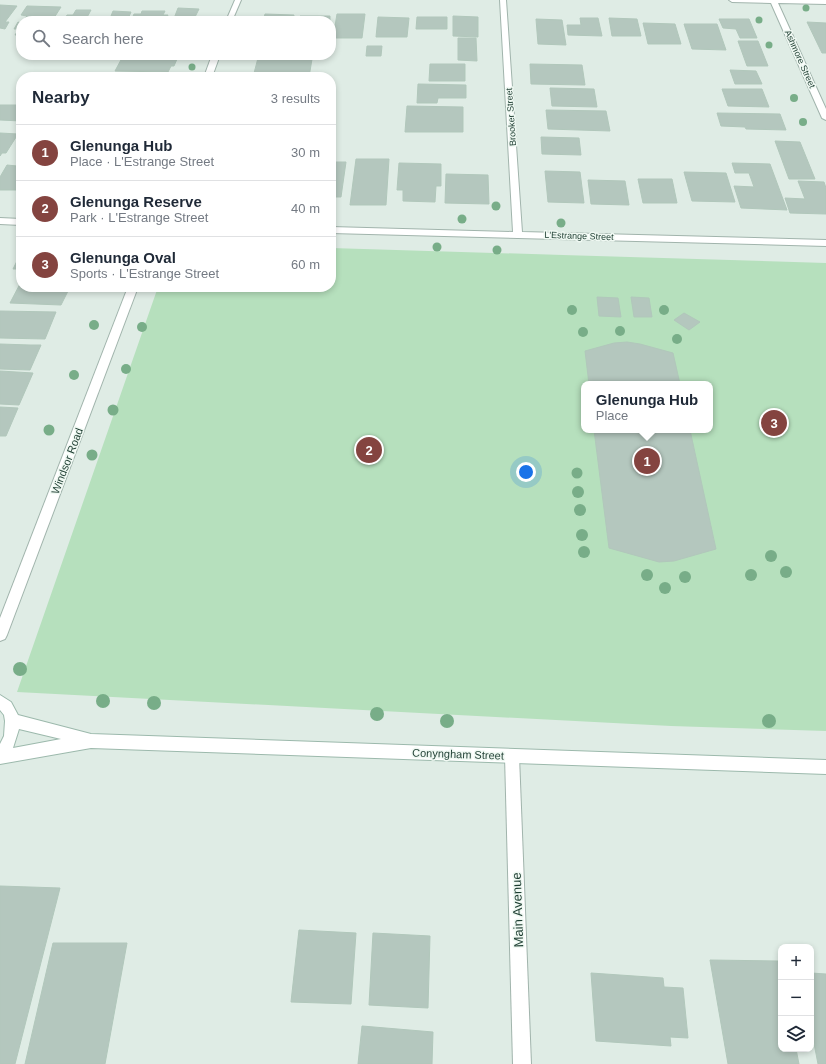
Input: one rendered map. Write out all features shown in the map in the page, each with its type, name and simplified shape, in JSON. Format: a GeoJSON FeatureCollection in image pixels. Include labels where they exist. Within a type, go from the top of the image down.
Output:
{"type":"FeatureCollection","features":[{"type":"Feature","properties":{"kind":"street"},"geometry":{"type":"LineString","coordinates":[[232,16],[238,0]]}},
{"type":"Feature","properties":{"kind":"street","name":"Brooker Street"},"geometry":{"type":"LineString","coordinates":[[503,0],[518,235]]}},
{"type":"Feature","properties":{"kind":"street"},"geometry":{"type":"LineString","coordinates":[[732,0],[826,2]]}},
{"type":"Feature","properties":{"kind":"street","name":"Ashmore Street"},"geometry":{"type":"LineString","coordinates":[[773,0],[826,118]]}},
{"type":"Feature","properties":{"kind":"street"},"geometry":{"type":"LineString","coordinates":[[210,72],[214,60]]}},
{"type":"Feature","properties":{"kind":"street"},"geometry":{"type":"LineString","coordinates":[[0,221],[16,222]]}},
{"type":"Feature","properties":{"kind":"street","name":"L'Estrange Street"},"geometry":{"type":"LineString","coordinates":[[336,230],[826,243]]}},
{"type":"Feature","properties":{"kind":"street","name":"Windsor Road"},"geometry":{"type":"LineString","coordinates":[[0,635],[131,292]]}},
{"type":"Feature","properties":{"kind":"street"},"geometry":{"type":"LineString","coordinates":[[0,701],[11,713],[13,727],[10,741],[0,757]]}},
{"type":"Feature","properties":{"kind":"street","name":"Conyngham Street"},"geometry":{"type":"LineString","coordinates":[[12,720],[91,741]]}},
{"type":"Feature","properties":{"kind":"street","name":"Conyngham Street"},"geometry":{"type":"LineString","coordinates":[[0,757],[91,741],[826,767]]}},
{"type":"Feature","properties":{"kind":"street","name":"Main Avenue"},"geometry":{"type":"LineString","coordinates":[[512,756],[522,1064]]}},
{"type":"Feature","properties":{"kind":"green space"},"geometry":{"type":"Polygon","coordinates":[[[336,248],[826,263],[826,731],[671,726],[17,692],[156,292],[336,292],[336,248]]]}},
{"type":"Feature","properties":{"kind":"building"},"geometry":{"type":"Polygon","coordinates":[[[0,5],[17,6],[5,22],[9,22],[5,29],[0,28],[0,5]]]}},
{"type":"Feature","properties":{"kind":"building"},"geometry":{"type":"Polygon","coordinates":[[[27,6],[61,7],[55,16],[21,15],[27,6]]]}},
{"type":"Feature","properties":{"kind":"building"},"geometry":{"type":"Polygon","coordinates":[[[178,8],[199,9],[196,16],[175,16],[178,8]]]}},
{"type":"Feature","properties":{"kind":"building"},"geometry":{"type":"Polygon","coordinates":[[[76,10],[91,10],[88,16],[66,16],[73,15],[76,10]]]}},
{"type":"Feature","properties":{"kind":"building"},"geometry":{"type":"Polygon","coordinates":[[[113,11],[131,12],[129,16],[111,16],[113,11]]]}},
{"type":"Feature","properties":{"kind":"building"},"geometry":{"type":"Polygon","coordinates":[[[142,11],[165,11],[163,15],[168,15],[133,16],[134,14],[141,14],[142,11]]]}},
{"type":"Feature","properties":{"kind":"building"},"geometry":{"type":"Polygon","coordinates":[[[265,14],[294,15],[294,16],[264,16],[265,14]]]}},
{"type":"Feature","properties":{"kind":"building"},"geometry":{"type":"Polygon","coordinates":[[[337,14],[365,14],[362,38],[336,38],[337,14]]]}},
{"type":"Feature","properties":{"kind":"building"},"geometry":{"type":"Polygon","coordinates":[[[453,16],[478,17],[478,37],[453,36],[453,16]]]}},
{"type":"Feature","properties":{"kind":"building"},"geometry":{"type":"Polygon","coordinates":[[[378,17],[409,18],[407,37],[376,37],[378,17]]]}},
{"type":"Feature","properties":{"kind":"building"},"geometry":{"type":"Polygon","coordinates":[[[417,17],[447,17],[447,29],[416,29],[417,17]]]}},
{"type":"Feature","properties":{"kind":"building"},"geometry":{"type":"Polygon","coordinates":[[[580,18],[598,18],[602,36],[568,35],[567,25],[581,25],[580,18]]]}},
{"type":"Feature","properties":{"kind":"building"},"geometry":{"type":"Polygon","coordinates":[[[609,18],[637,19],[641,36],[612,36],[609,18]]]}},
{"type":"Feature","properties":{"kind":"building"},"geometry":{"type":"Polygon","coordinates":[[[536,19],[562,20],[566,45],[538,44],[536,19]]]}},
{"type":"Feature","properties":{"kind":"building"},"geometry":{"type":"Polygon","coordinates":[[[719,19],[749,19],[757,38],[740,38],[736,29],[723,28],[719,19]]]}},
{"type":"Feature","properties":{"kind":"building"},"geometry":{"type":"Polygon","coordinates":[[[807,22],[826,23],[826,53],[822,53],[807,22]]]}},
{"type":"Feature","properties":{"kind":"building"},"geometry":{"type":"Polygon","coordinates":[[[643,23],[675,24],[681,44],[648,44],[643,23]]]}},
{"type":"Feature","properties":{"kind":"building"},"geometry":{"type":"Polygon","coordinates":[[[684,24],[717,24],[726,50],[692,49],[684,24]]]}},
{"type":"Feature","properties":{"kind":"building"},"geometry":{"type":"Polygon","coordinates":[[[458,38],[476,38],[477,61],[458,60],[458,38]]]}},
{"type":"Feature","properties":{"kind":"building"},"geometry":{"type":"Polygon","coordinates":[[[738,41],[758,41],[768,66],[747,66],[738,41]]]}},
{"type":"Feature","properties":{"kind":"building"},"geometry":{"type":"Polygon","coordinates":[[[367,46],[382,46],[381,56],[366,56],[367,46]]]}},
{"type":"Feature","properties":{"kind":"building"},"geometry":{"type":"Polygon","coordinates":[[[121,60],[177,60],[174,66],[171,66],[168,72],[115,71],[121,60]]]}},
{"type":"Feature","properties":{"kind":"building"},"geometry":{"type":"Polygon","coordinates":[[[257,60],[312,60],[310,72],[254,72],[257,60]]]}},
{"type":"Feature","properties":{"kind":"building"},"geometry":{"type":"Polygon","coordinates":[[[430,64],[465,64],[465,81],[429,81],[430,64]]]}},
{"type":"Feature","properties":{"kind":"building"},"geometry":{"type":"Polygon","coordinates":[[[530,64],[582,65],[585,85],[531,84],[530,64]]]}},
{"type":"Feature","properties":{"kind":"building"},"geometry":{"type":"Polygon","coordinates":[[[730,70],[756,71],[762,84],[735,84],[730,70]]]}},
{"type":"Feature","properties":{"kind":"building"},"geometry":{"type":"Polygon","coordinates":[[[418,84],[466,85],[466,98],[438,98],[437,103],[417,103],[418,84]]]}},
{"type":"Feature","properties":{"kind":"building"},"geometry":{"type":"Polygon","coordinates":[[[550,88],[594,89],[597,107],[552,106],[550,88]]]}},
{"type":"Feature","properties":{"kind":"building"},"geometry":{"type":"Polygon","coordinates":[[[722,89],[762,89],[769,107],[728,106],[722,89]]]}},
{"type":"Feature","properties":{"kind":"building"},"geometry":{"type":"Polygon","coordinates":[[[0,105],[16,105],[16,121],[0,120],[0,105]]]}},
{"type":"Feature","properties":{"kind":"building"},"geometry":{"type":"Polygon","coordinates":[[[407,106],[463,107],[463,132],[405,132],[407,106]]]}},
{"type":"Feature","properties":{"kind":"building"},"geometry":{"type":"Polygon","coordinates":[[[546,110],[606,111],[610,131],[548,129],[546,110]]]}},
{"type":"Feature","properties":{"kind":"building"},"geometry":{"type":"Polygon","coordinates":[[[717,113],[780,114],[786,130],[746,129],[745,127],[721,126],[717,113]]]}},
{"type":"Feature","properties":{"kind":"building"},"geometry":{"type":"Polygon","coordinates":[[[0,133],[16,134],[16,137],[6,153],[2,153],[0,156],[0,133]]]}},
{"type":"Feature","properties":{"kind":"building"},"geometry":{"type":"Polygon","coordinates":[[[541,137],[579,138],[581,155],[542,154],[541,137]]]}},
{"type":"Feature","properties":{"kind":"building"},"geometry":{"type":"Polygon","coordinates":[[[775,141],[800,142],[815,179],[789,179],[775,141]]]}},
{"type":"Feature","properties":{"kind":"building"},"geometry":{"type":"Polygon","coordinates":[[[356,159],[389,159],[386,205],[350,205],[356,159]]]}},
{"type":"Feature","properties":{"kind":"building"},"geometry":{"type":"Polygon","coordinates":[[[336,162],[346,162],[341,197],[336,197],[336,162]]]}},
{"type":"Feature","properties":{"kind":"building"},"geometry":{"type":"Polygon","coordinates":[[[399,163],[441,164],[441,186],[436,186],[435,202],[403,201],[403,190],[397,190],[399,163]]]}},
{"type":"Feature","properties":{"kind":"building"},"geometry":{"type":"Polygon","coordinates":[[[732,163],[770,164],[787,210],[741,208],[734,186],[754,187],[749,173],[735,173],[732,163]]]}},
{"type":"Feature","properties":{"kind":"building"},"geometry":{"type":"Polygon","coordinates":[[[7,165],[16,166],[16,190],[0,190],[0,177],[7,165]]]}},
{"type":"Feature","properties":{"kind":"building"},"geometry":{"type":"Polygon","coordinates":[[[545,171],[580,172],[584,203],[548,202],[545,171]]]}},
{"type":"Feature","properties":{"kind":"building"},"geometry":{"type":"Polygon","coordinates":[[[684,172],[726,173],[735,202],[692,201],[684,172]]]}},
{"type":"Feature","properties":{"kind":"building"},"geometry":{"type":"Polygon","coordinates":[[[446,174],[488,175],[489,204],[445,203],[446,174]]]}},
{"type":"Feature","properties":{"kind":"building"},"geometry":{"type":"Polygon","coordinates":[[[638,179],[672,179],[677,203],[643,203],[638,179]]]}},
{"type":"Feature","properties":{"kind":"building"},"geometry":{"type":"Polygon","coordinates":[[[588,180],[625,181],[629,205],[591,204],[588,180]]]}},
{"type":"Feature","properties":{"kind":"building"},"geometry":{"type":"Polygon","coordinates":[[[798,181],[824,182],[826,188],[826,214],[790,213],[785,198],[805,199],[798,181]]]}},
{"type":"Feature","properties":{"kind":"building"},"geometry":{"type":"Polygon","coordinates":[[[16,292],[68,292],[61,305],[10,303],[16,292]]]}},
{"type":"Feature","properties":{"kind":"building"},"geometry":{"type":"Polygon","coordinates":[[[597,297],[618,298],[621,317],[599,316],[597,297]]]}},
{"type":"Feature","properties":{"kind":"building"},"geometry":{"type":"Polygon","coordinates":[[[631,297],[649,298],[652,317],[634,317],[631,297]]]}},
{"type":"Feature","properties":{"kind":"building"},"geometry":{"type":"Polygon","coordinates":[[[0,311],[56,312],[45,339],[0,338],[0,311]]]}},
{"type":"Feature","properties":{"kind":"building"},"geometry":{"type":"Polygon","coordinates":[[[684,313],[700,322],[689,330],[674,320],[684,313]]]}},
{"type":"Feature","properties":{"kind":"building"},"geometry":{"type":"Polygon","coordinates":[[[627,342],[640,344],[673,353],[679,381],[589,381],[585,351],[614,343],[627,342]]]}},
{"type":"Feature","properties":{"kind":"building"},"geometry":{"type":"Polygon","coordinates":[[[0,344],[41,345],[30,370],[0,369],[0,344]]]}},
{"type":"Feature","properties":{"kind":"building"},"geometry":{"type":"Polygon","coordinates":[[[0,371],[33,373],[19,405],[0,404],[0,371]]]}},
{"type":"Feature","properties":{"kind":"building"},"geometry":{"type":"Polygon","coordinates":[[[0,407],[18,408],[6,436],[0,436],[0,407]]]}},
{"type":"Feature","properties":{"kind":"building"},"geometry":{"type":"Polygon","coordinates":[[[594,433],[691,433],[716,549],[674,561],[659,562],[609,548],[594,433]]]}},
{"type":"Feature","properties":{"kind":"building"},"geometry":{"type":"Polygon","coordinates":[[[0,886],[60,888],[15,1064],[0,1064],[0,886]]]}},
{"type":"Feature","properties":{"kind":"building"},"geometry":{"type":"Polygon","coordinates":[[[299,930],[356,933],[351,1004],[291,1002],[299,930]]]}},
{"type":"Feature","properties":{"kind":"building"},"geometry":{"type":"Polygon","coordinates":[[[373,933],[430,936],[428,1008],[369,1005],[373,933]]]}},
{"type":"Feature","properties":{"kind":"building"},"geometry":{"type":"Polygon","coordinates":[[[53,943],[127,943],[105,1064],[25,1064],[53,943]]]}},
{"type":"Feature","properties":{"kind":"building"},"geometry":{"type":"Polygon","coordinates":[[[710,960],[778,961],[778,1052],[797,1052],[799,1064],[728,1064],[710,960]]]}},
{"type":"Feature","properties":{"kind":"building"},"geometry":{"type":"Polygon","coordinates":[[[591,973],[663,978],[664,987],[683,988],[688,1038],[670,1037],[671,1046],[596,1041],[591,973]]]}},
{"type":"Feature","properties":{"kind":"building"},"geometry":{"type":"Polygon","coordinates":[[[814,973],[826,974],[826,1064],[818,1064],[814,1043],[814,973]]]}},
{"type":"Feature","properties":{"kind":"building"},"geometry":{"type":"Polygon","coordinates":[[[362,1026],[433,1032],[432,1064],[358,1064],[362,1026]]]}},
{"type":"Feature","properties":{"kind":"place","name":"Glenunga Oval"},"geometry":{"type":"Point","coordinates":[774,423]}},
{"type":"Feature","properties":{"kind":"place","name":"Glenunga Reserve"},"geometry":{"type":"Point","coordinates":[369,450]}},
{"type":"Feature","properties":{"kind":"place","name":"Glenunga Hub"},"geometry":{"type":"Point","coordinates":[647,461]}}]}
